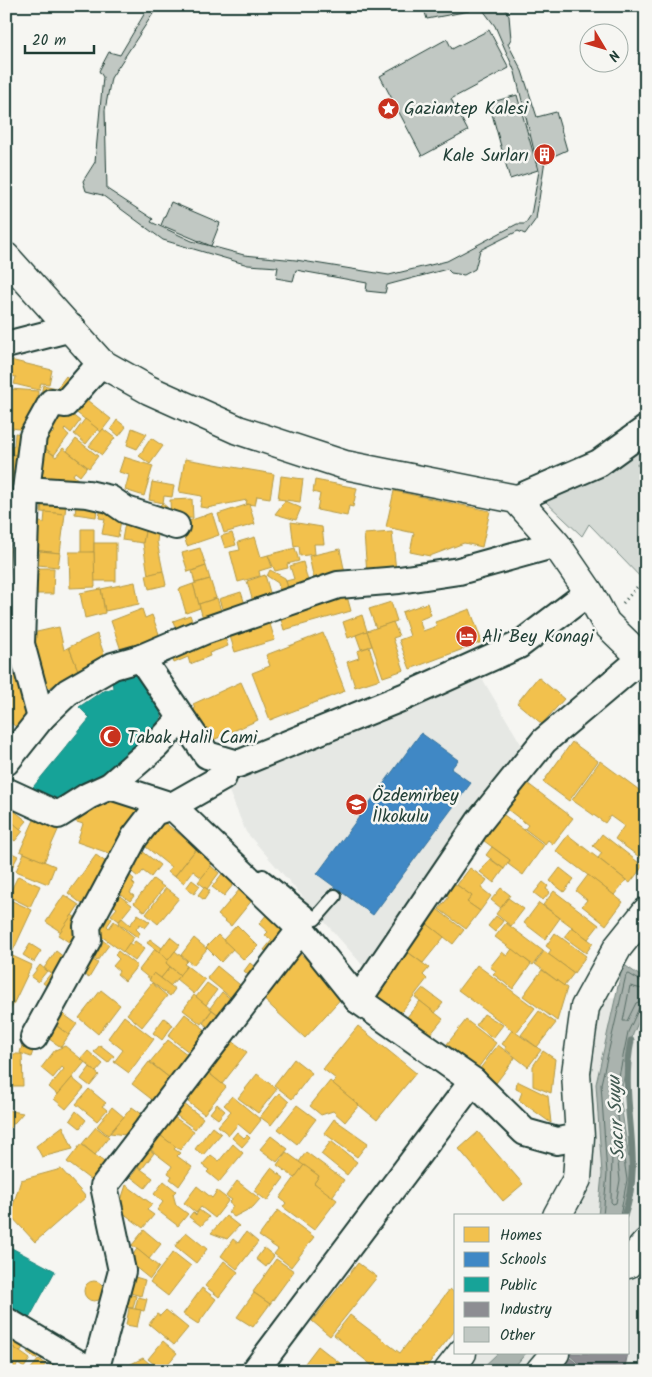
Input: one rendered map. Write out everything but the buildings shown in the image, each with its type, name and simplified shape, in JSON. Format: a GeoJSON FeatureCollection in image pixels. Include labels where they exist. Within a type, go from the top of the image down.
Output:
{"type":"FeatureCollection","features":[{"type":"Feature","properties":{"kind":"street"},"geometry":{"type":"LineString","coordinates":[[6,257],[72,328],[101,364],[149,390],[238,430],[345,464],[516,499],[599,463],[646,429]]}},
{"type":"Feature","properties":{"kind":"street"},"geometry":{"type":"LineString","coordinates":[[6,345],[72,328]]}},
{"type":"Feature","properties":{"kind":"street"},"geometry":{"type":"LineString","coordinates":[[41,718],[21,644],[26,490],[33,436],[52,402],[65,404],[101,364]]}},
{"type":"Feature","properties":{"kind":"street"},"geometry":{"type":"LineString","coordinates":[[26,490],[88,494],[110,499],[126,510],[176,526]]}},
{"type":"Feature","properties":{"kind":"street"},"geometry":{"type":"LineString","coordinates":[[358,1000],[479,822],[544,741],[644,660],[606,623],[589,592],[556,544],[516,499]]}},
{"type":"Feature","properties":{"kind":"street"},"geometry":{"type":"LineString","coordinates":[[6,762],[41,718],[68,692],[113,666],[141,658],[204,631],[338,585],[399,580],[459,571],[556,544]]}},
{"type":"Feature","properties":{"kind":"street"},"geometry":{"type":"LineString","coordinates":[[141,658],[207,755],[238,764],[406,696],[519,646],[589,592]]}},
{"type":"Feature","properties":{"kind":"street"},"geometry":{"type":"LineString","coordinates":[[6,791],[58,816],[88,796],[110,786],[156,746],[181,718]]}},
{"type":"Feature","properties":{"kind":"street"},"geometry":{"type":"LineString","coordinates":[[34,1037],[88,939],[87,926],[134,838],[154,812],[172,806],[223,777]]}},
{"type":"Feature","properties":{"kind":"street"},"geometry":{"type":"LineString","coordinates":[[110,786],[172,806],[301,929],[358,1000],[473,1082],[525,1132],[557,1141],[580,1137]]}},
{"type":"Feature","properties":{"kind":"street"},"geometry":{"type":"LineString","coordinates":[[559,1214],[577,1178],[580,1137],[576,1073],[585,1007],[618,947],[646,912]]}},
{"type":"Feature","properties":{"kind":"street"},"geometry":{"type":"LineString","coordinates":[[95,1371],[122,1271],[104,1186],[301,929]]}},
{"type":"Feature","properties":{"kind":"street"},"geometry":{"type":"LineString","coordinates":[[255,1371],[473,1082]]}},
{"type":"Feature","properties":{"kind":"street"},"geometry":{"type":"LineString","coordinates":[[630,1262],[646,1243]]}},
{"type":"Feature","properties":{"kind":"street"},"geometry":{"type":"LineString","coordinates":[[6,1321],[91,1371]]}},
{"type":"Feature","properties":{"kind":"street"},"geometry":{"type":"LineString","coordinates":[[448,1371],[461,1354]]}},
{"type":"Feature","properties":{"kind":"street"},"geometry":{"type":"LineString","coordinates":[[540,1371],[554,1354]]}},
{"type":"Feature","properties":{"kind":"lane"},"geometry":{"type":"LineString","coordinates":[[172,806],[210,832],[315,919],[335,896]]}},
{"type":"Feature","properties":{"kind":"path"},"geometry":{"type":"LineString","coordinates":[[606,623],[646,577]]}},
{"type":"Feature","properties":{"kind":"shaded area"},"geometry":{"type":"Polygon","coordinates":[[[646,437],[646,583],[589,524],[582,536],[544,500],[646,437]]]}},
{"type":"Feature","properties":{"kind":"shaded area","name":"Özdemirbey İlkokulu"},"geometry":{"type":"Polygon","coordinates":[[[480,675],[521,744],[365,968],[246,832],[223,777],[480,675]]]}},
{"type":"Feature","properties":{"kind":"shaded area"},"geometry":{"type":"Polygon","coordinates":[[[595,996],[646,1000],[646,1371],[435,1371],[455,1354],[630,1354],[630,1214],[560,1214],[595,996]]]}},
{"type":"Feature","properties":{"kind":"water"},"geometry":{"type":"Polygon","coordinates":[[[623,964],[646,980],[646,1006],[633,1034],[620,1097],[632,1180],[625,1214],[598,1214],[602,1174],[596,1084],[623,964]]]}},
{"type":"Feature","properties":{"kind":"water"},"geometry":{"type":"Polygon","coordinates":[[[497,1354],[525,1354],[511,1371],[479,1371],[497,1354]]]}},
{"type":"Feature","properties":{"kind":"waterway","name":"Sacır Suyu"},"geometry":{"type":"LineString","coordinates":[[625,1214],[630,1194],[632,1172],[627,1086],[631,1041]]}},
{"type":"Feature","properties":{"kind":"place","name":"Gaziantep Kalesi"},"geometry":{"type":"Point","coordinates":[388,108]}},
{"type":"Feature","properties":{"kind":"place","name":"Kale Surları"},"geometry":{"type":"Point","coordinates":[545,155]}},
{"type":"Feature","properties":{"kind":"place","name":"Ali Bey Konagi"},"geometry":{"type":"Point","coordinates":[466,636]}},
{"type":"Feature","properties":{"kind":"place","name":"Tabak Halil Cami"},"geometry":{"type":"Point","coordinates":[111,737]}},
{"type":"Feature","properties":{"kind":"place","name":"Özdemirbey İlkokulu"},"geometry":{"type":"Point","coordinates":[356,805]}}]}
